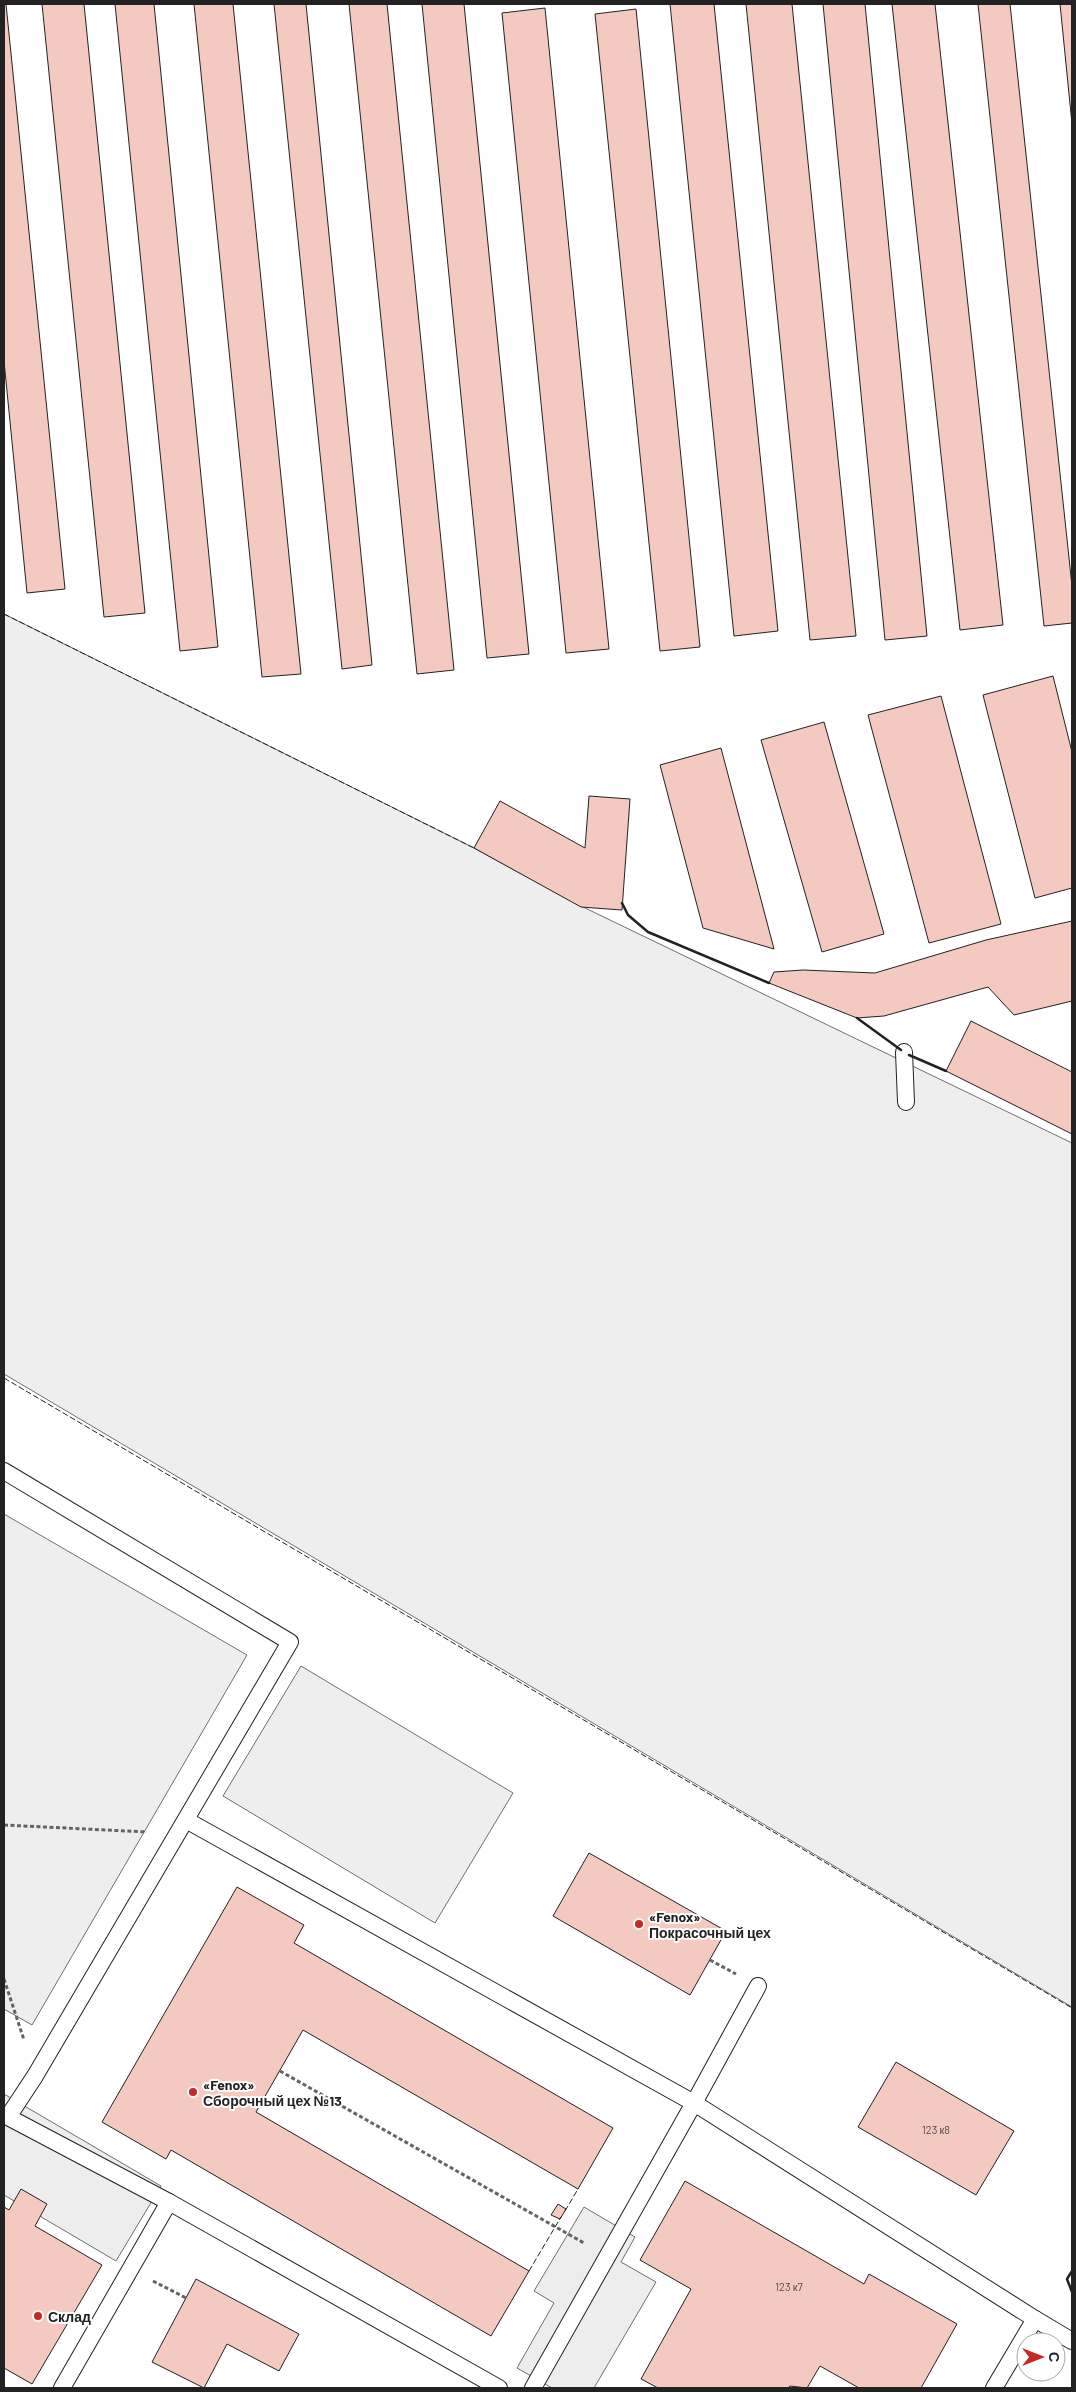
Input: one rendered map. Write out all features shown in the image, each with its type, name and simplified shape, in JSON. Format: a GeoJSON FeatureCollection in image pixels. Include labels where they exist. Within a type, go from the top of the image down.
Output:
{"type":"FeatureCollection","features":[{"type":"Feature","properties":{"kind":"lane"},"geometry":{"type":"LineString","coordinates":[[904,1052],[906,1102]]}},
{"type":"Feature","properties":{"kind":"lane"},"geometry":{"type":"LineString","coordinates":[[4,1471],[290,1642],[35,2076],[6,2116],[169,2202],[499,2388]]}},
{"type":"Feature","properties":{"kind":"lane"},"geometry":{"type":"LineString","coordinates":[[182,1827],[694,2102],[1034,2320],[1072,2341]]}},
{"type":"Feature","properties":{"kind":"lane"},"geometry":{"type":"LineString","coordinates":[[533,2388],[758,1986]]}},
{"type":"Feature","properties":{"kind":"lane"},"geometry":{"type":"LineString","coordinates":[[62,2388],[169,2202]]}},
{"type":"Feature","properties":{"kind":"lane"},"geometry":{"type":"LineString","coordinates":[[994,2388],[1034,2320]]}},
{"type":"Feature","properties":{"kind":"path"},"geometry":{"type":"LineString","coordinates":[[4,1825],[182,1827]]}},
{"type":"Feature","properties":{"kind":"path"},"geometry":{"type":"LineString","coordinates":[[4,1979],[35,2076]]}},
{"type":"Feature","properties":{"kind":"path"},"geometry":{"type":"LineString","coordinates":[[280,2071],[608,2257]]}},
{"type":"Feature","properties":{"kind":"path"},"geometry":{"type":"LineString","coordinates":[[130,2270],[186,2298]]}},
{"type":"Feature","properties":{"kind":"shaded area"},"geometry":{"type":"Polygon","coordinates":[[[4,614],[474,848],[581,906],[1072,1143],[1072,2007],[4,1374],[4,614]]]}},
{"type":"Feature","properties":{"kind":"shaded area"},"geometry":{"type":"Polygon","coordinates":[[[4,1514],[247,1655],[32,2025],[4,2009],[4,1514]]]}},
{"type":"Feature","properties":{"kind":"shaded area"},"geometry":{"type":"Polygon","coordinates":[[[301,1666],[513,1793],[435,1923],[223,1796],[301,1666]]]}},
{"type":"Feature","properties":{"kind":"shaded area"},"geometry":{"type":"Polygon","coordinates":[[[4,2094],[161,2186],[116,2261],[4,2195],[4,2094]]]}},
{"type":"Feature","properties":{"kind":"shaded area"},"geometry":{"type":"Polygon","coordinates":[[[584,2207],[635,2237],[621,2262],[656,2282],[594,2388],[552,2388],[517,2368],[554,2303],[534,2291],[584,2207]]]}},
{"type":"Feature","properties":{"kind":"building"},"geometry":{"type":"Polygon","coordinates":[[[4,4],[6,4],[65,589],[27,593],[4,361],[4,4]]]}},
{"type":"Feature","properties":{"kind":"building"},"geometry":{"type":"Polygon","coordinates":[[[42,4],[84,4],[145,613],[104,617],[42,4]]]}},
{"type":"Feature","properties":{"kind":"building"},"geometry":{"type":"Polygon","coordinates":[[[115,4],[154,4],[218,647],[180,651],[115,4]]]}},
{"type":"Feature","properties":{"kind":"building"},"geometry":{"type":"Polygon","coordinates":[[[194,4],[233,4],[301,674],[262,677],[194,4]]]}},
{"type":"Feature","properties":{"kind":"building"},"geometry":{"type":"Polygon","coordinates":[[[274,4],[306,4],[372,665],[342,669],[274,4]]]}},
{"type":"Feature","properties":{"kind":"building"},"geometry":{"type":"Polygon","coordinates":[[[349,4],[387,4],[454,670],[417,674],[349,4]]]}},
{"type":"Feature","properties":{"kind":"building"},"geometry":{"type":"Polygon","coordinates":[[[422,4],[464,4],[529,654],[487,658],[422,4]]]}},
{"type":"Feature","properties":{"kind":"building"},"geometry":{"type":"Polygon","coordinates":[[[670,4],[714,4],[778,631],[734,636],[670,4]]]}},
{"type":"Feature","properties":{"kind":"building"},"geometry":{"type":"Polygon","coordinates":[[[746,4],[792,4],[856,636],[810,640],[746,4]]]}},
{"type":"Feature","properties":{"kind":"building"},"geometry":{"type":"Polygon","coordinates":[[[823,4],[865,4],[927,636],[885,640],[823,4]]]}},
{"type":"Feature","properties":{"kind":"building"},"geometry":{"type":"Polygon","coordinates":[[[892,4],[935,4],[1003,625],[960,630],[892,4]]]}},
{"type":"Feature","properties":{"kind":"building"},"geometry":{"type":"Polygon","coordinates":[[[978,4],[1010,4],[1072,586],[1072,623],[1044,626],[978,4]]]}},
{"type":"Feature","properties":{"kind":"building"},"geometry":{"type":"Polygon","coordinates":[[[1060,4],[1072,4],[1072,124],[1060,4]]]}},
{"type":"Feature","properties":{"kind":"building"},"geometry":{"type":"Polygon","coordinates":[[[545,8],[609,649],[566,653],[502,13],[545,8]]]}},
{"type":"Feature","properties":{"kind":"building"},"geometry":{"type":"Polygon","coordinates":[[[636,9],[700,647],[660,651],[595,14],[636,9]]]}},
{"type":"Feature","properties":{"kind":"building"},"geometry":{"type":"Polygon","coordinates":[[[1053,676],[1072,752],[1072,888],[1035,898],[983,695],[1053,676]]]}},
{"type":"Feature","properties":{"kind":"building"},"geometry":{"type":"Polygon","coordinates":[[[941,696],[1001,924],[929,943],[868,715],[941,696]]]}},
{"type":"Feature","properties":{"kind":"building"},"geometry":{"type":"Polygon","coordinates":[[[824,722],[884,934],[822,952],[761,740],[824,722]]]}},
{"type":"Feature","properties":{"kind":"building"},"geometry":{"type":"Polygon","coordinates":[[[721,748],[774,949],[703,928],[660,765],[721,748]]]}},
{"type":"Feature","properties":{"kind":"building"},"geometry":{"type":"Polygon","coordinates":[[[589,796],[630,799],[622,910],[581,907],[474,848],[500,801],[585,848],[589,796]]]}},
{"type":"Feature","properties":{"kind":"building"},"geometry":{"type":"Polygon","coordinates":[[[1072,921],[1072,1001],[1014,1015],[988,987],[884,1016],[857,1018],[769,983],[774,972],[803,970],[875,973],[986,940],[1072,921]]]}},
{"type":"Feature","properties":{"kind":"building"},"geometry":{"type":"Polygon","coordinates":[[[971,1021],[1072,1072],[1072,1134],[946,1071],[971,1021]]]}},
{"type":"Feature","properties":{"kind":"building","name":"«Fenox» Покрасочный цех"},"geometry":{"type":"Polygon","coordinates":[[[589,1853],[726,1931],[690,1995],[553,1916],[589,1853]]]}},
{"type":"Feature","properties":{"kind":"building","name":"«Fenox» Сборочный цех №13"},"geometry":{"type":"Polygon","coordinates":[[[237,1887],[304,1925],[294,1943],[613,2128],[578,2189],[303,2030],[256,2112],[529,2271],[491,2336],[171,2150],[166,2159],[102,2122],[237,1887]]]}},
{"type":"Feature","properties":{"kind":"building"},"geometry":{"type":"Polygon","coordinates":[[[896,2062],[1014,2131],[976,2195],[858,2127],[896,2062]]]}},
{"type":"Feature","properties":{"kind":"building"},"geometry":{"type":"Polygon","coordinates":[[[685,2181],[864,2284],[869,2274],[957,2324],[921,2388],[859,2388],[820,2366],[807,2388],[790,2386],[788,2388],[658,2388],[641,2379],[691,2289],[640,2260],[685,2181]]]}},
{"type":"Feature","properties":{"kind":"building","name":"Склад"},"geometry":{"type":"Polygon","coordinates":[[[21,2189],[47,2204],[35,2226],[102,2265],[32,2384],[4,2368],[4,2207],[9,2210],[21,2189]]]}},
{"type":"Feature","properties":{"kind":"building"},"geometry":{"type":"Polygon","coordinates":[[[558,2204],[566,2209],[560,2219],[551,2215],[558,2204]]]}},
{"type":"Feature","properties":{"kind":"building"},"geometry":{"type":"Polygon","coordinates":[[[196,2279],[299,2334],[279,2371],[227,2344],[204,2388],[152,2362],[196,2279]]]}},
{"type":"Feature","properties":{"kind":"fence"},"geometry":{"type":"LineString","coordinates":[[4,614],[474,848]]}},
{"type":"Feature","properties":{"kind":"fence"},"geometry":{"type":"LineString","coordinates":[[4,1378],[1072,2008]]}},
{"type":"Feature","properties":{"kind":"fence"},"geometry":{"type":"LineString","coordinates":[[565,2211],[578,2189]]}},
{"type":"Feature","properties":{"kind":"fence"},"geometry":{"type":"LineString","coordinates":[[529,2271],[561,2217]]}},
{"type":"Feature","properties":{"kind":"wall"},"geometry":{"type":"LineString","coordinates":[[622,903],[628,915],[648,932],[769,983]]}},
{"type":"Feature","properties":{"kind":"wall"},"geometry":{"type":"LineString","coordinates":[[857,1018],[901,1050]]}},
{"type":"Feature","properties":{"kind":"wall"},"geometry":{"type":"LineString","coordinates":[[909,1055],[946,1071]]}},
{"type":"Feature","properties":{"kind":"wall"},"geometry":{"type":"LineString","coordinates":[[1072,2271],[1067,2279],[1072,2292]]}},
{"type":"Feature","properties":{"kind":"place","name":"«Fenox» Покрасочный цех"},"geometry":{"type":"Point","coordinates":[639,1924]}},
{"type":"Feature","properties":{"kind":"place","name":"«Fenox» Сборочный цех №13"},"geometry":{"type":"Point","coordinates":[193,2092]}},
{"type":"Feature","properties":{"kind":"place","name":"Склад"},"geometry":{"type":"Point","coordinates":[38,2316]}}]}
